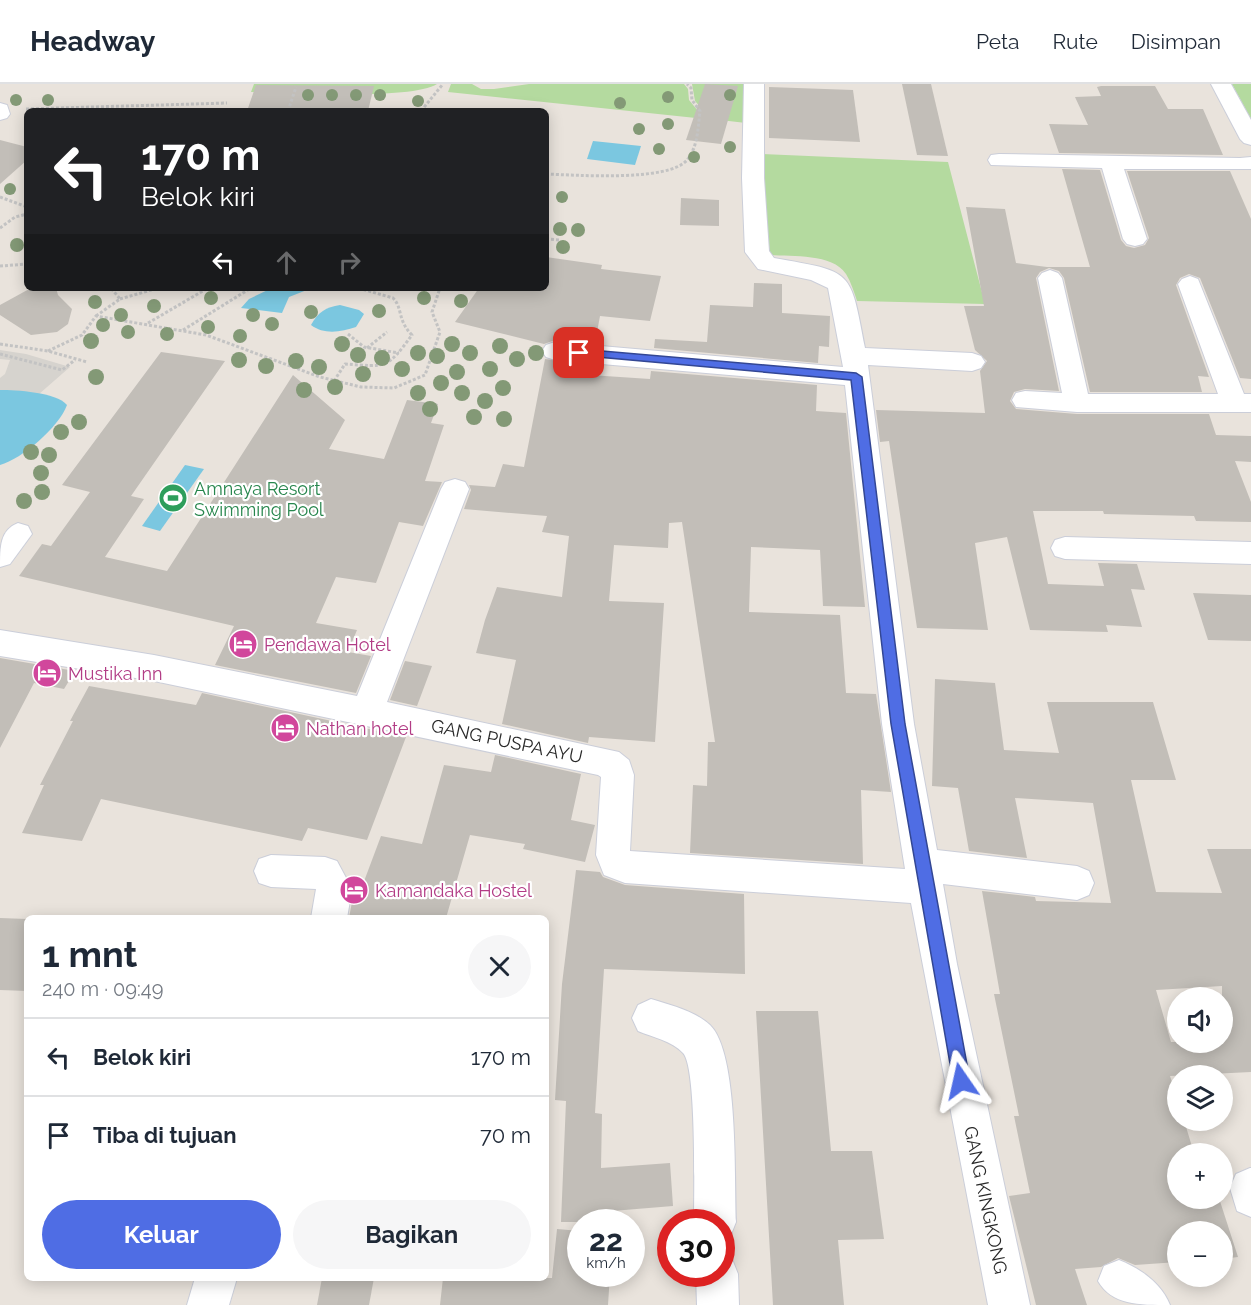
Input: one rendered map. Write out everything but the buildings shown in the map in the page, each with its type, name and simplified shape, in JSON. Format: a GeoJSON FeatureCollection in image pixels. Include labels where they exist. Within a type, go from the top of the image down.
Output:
{"type":"FeatureCollection","features":[{"type":"Feature","properties":{"kind":"street","name":"GANG KINGKONG"},"geometry":{"type":"LineString","coordinates":[[754,84],[753,178],[757,252],[766,264],[817,273],[837,283],[842,292],[855,366],[898,724],[966,1104],[1009,1305]]}},
{"type":"Feature","properties":{"kind":"street"},"geometry":{"type":"LineString","coordinates":[[1221,84],[1251,139]]}},
{"type":"Feature","properties":{"kind":"street"},"geometry":{"type":"LineString","coordinates":[[999,160],[1240,165],[1251,163]]}},
{"type":"Feature","properties":{"kind":"street"},"geometry":{"type":"LineString","coordinates":[[1110,162],[1120,198],[1136,239]]}},
{"type":"Feature","properties":{"kind":"street"},"geometry":{"type":"LineString","coordinates":[[1050,278],[1077,403]]}},
{"type":"Feature","properties":{"kind":"street"},"geometry":{"type":"LineString","coordinates":[[1024,400],[1077,403],[1242,403],[1190,284]]}},
{"type":"Feature","properties":{"kind":"street"},"geometry":{"type":"LineString","coordinates":[[555,351],[855,366],[972,362]]}},
{"type":"Feature","properties":{"kind":"street"},"geometry":{"type":"LineString","coordinates":[[367,712],[455,489]]}},
{"type":"Feature","properties":{"kind":"street"},"geometry":{"type":"LineString","coordinates":[[0,556],[18,534]]}},
{"type":"Feature","properties":{"kind":"street"},"geometry":{"type":"LineString","coordinates":[[1065,548],[1251,553]]}},
{"type":"Feature","properties":{"kind":"street","name":"GANG PUSPA AYU"},"geometry":{"type":"LineString","coordinates":[[0,643],[154,668],[607,762],[617,770],[618,774],[613,855],[616,863],[625,867],[924,876]]}},
{"type":"Feature","properties":{"kind":"street"},"geometry":{"type":"LineString","coordinates":[[271,871],[325,873],[334,883],[335,898],[330,915]]}},
{"type":"Feature","properties":{"kind":"street"},"geometry":{"type":"LineString","coordinates":[[924,876],[1077,883]]}},
{"type":"Feature","properties":{"kind":"street"},"geometry":{"type":"LineString","coordinates":[[651,1018],[678,1027],[696,1038],[706,1052],[711,1088],[715,1209]]}},
{"type":"Feature","properties":{"kind":"street"},"geometry":{"type":"LineString","coordinates":[[208,1305],[215,1281]]}},
{"type":"Feature","properties":{"kind":"street"},"geometry":{"type":"LineString","coordinates":[[717,1287],[718,1305]]}},
{"type":"Feature","properties":{"kind":"path"},"geometry":{"type":"LineString","coordinates":[[423,108],[443,84]]}},
{"type":"Feature","properties":{"kind":"path"},"geometry":{"type":"LineString","coordinates":[[549,174],[640,174],[664,171],[684,162],[693,148],[700,111],[692,100],[691,88],[687,84]]}},
{"type":"Feature","properties":{"kind":"path"},"geometry":{"type":"LineString","coordinates":[[289,108],[296,87]]}},
{"type":"Feature","properties":{"kind":"path"},"geometry":{"type":"LineString","coordinates":[[85,108],[227,103]]}},
{"type":"Feature","properties":{"kind":"path"},"geometry":{"type":"LineString","coordinates":[[0,111],[24,110]]}},
{"type":"Feature","properties":{"kind":"path"},"geometry":{"type":"LineString","coordinates":[[0,196],[24,206]]}},
{"type":"Feature","properties":{"kind":"path"},"geometry":{"type":"LineString","coordinates":[[0,228],[2,224],[24,215]]}},
{"type":"Feature","properties":{"kind":"path"},"geometry":{"type":"LineString","coordinates":[[549,239],[560,240]]}},
{"type":"Feature","properties":{"kind":"path"},"geometry":{"type":"LineString","coordinates":[[0,266],[24,264]]}},
{"type":"Feature","properties":{"kind":"path"},"geometry":{"type":"LineString","coordinates":[[113,291],[120,299]]}},
{"type":"Feature","properties":{"kind":"path"},"geometry":{"type":"LineString","coordinates":[[48,351],[82,337],[96,316],[120,299],[148,291]]}},
{"type":"Feature","properties":{"kind":"path"},"geometry":{"type":"LineString","coordinates":[[148,323],[203,291]]}},
{"type":"Feature","properties":{"kind":"path"},"geometry":{"type":"LineString","coordinates":[[183,331],[246,291]]}},
{"type":"Feature","properties":{"kind":"path"},"geometry":{"type":"LineString","coordinates":[[334,381],[345,364],[380,365],[394,360],[412,335],[402,325],[397,302],[388,296],[369,291]]}},
{"type":"Feature","properties":{"kind":"path"},"geometry":{"type":"LineString","coordinates":[[96,316],[148,323],[221,340],[321,378],[383,390],[407,385],[425,375],[440,332],[432,312],[439,291]]}},
{"type":"Feature","properties":{"kind":"path"},"geometry":{"type":"LineString","coordinates":[[367,348],[387,332]]}},
{"type":"Feature","properties":{"kind":"path"},"geometry":{"type":"LineString","coordinates":[[348,334],[354,342],[367,348],[400,353]]}},
{"type":"Feature","properties":{"kind":"path"},"geometry":{"type":"LineString","coordinates":[[0,344],[48,351],[87,362]]}},
{"type":"Feature","properties":{"kind":"path"},"geometry":{"type":"LineString","coordinates":[[0,354],[62,370],[75,359]]}},
{"type":"Feature","properties":{"kind":"green space"},"geometry":{"type":"Polygon","coordinates":[[[254,84],[437,84],[424,89],[403,92],[319,94],[251,92],[254,84]]]}},
{"type":"Feature","properties":{"kind":"green space"},"geometry":{"type":"Polygon","coordinates":[[[451,84],[472,84],[481,89],[494,89],[529,84],[684,84],[688,89],[689,100],[698,111],[696,118],[448,92],[451,84]]]}},
{"type":"Feature","properties":{"kind":"green space"},"geometry":{"type":"Polygon","coordinates":[[[692,84],[747,84],[746,123],[703,118],[704,111],[695,101],[692,84]]]}},
{"type":"Feature","properties":{"kind":"green space"},"geometry":{"type":"Polygon","coordinates":[[[1232,84],[1251,84],[1251,119],[1232,84]]]}},
{"type":"Feature","properties":{"kind":"green space"},"geometry":{"type":"Polygon","coordinates":[[[761,154],[948,162],[985,304],[857,301],[846,274],[831,262],[811,257],[770,255],[761,154]]]}},
{"type":"Feature","properties":{"kind":"shaded area"},"geometry":{"type":"Polygon","coordinates":[[[0,350],[26,354],[70,367],[39,394],[0,390],[0,378],[5,374],[10,360],[0,359],[0,350]]]}},
{"type":"Feature","properties":{"kind":"water"},"geometry":{"type":"Polygon","coordinates":[[[593,141],[641,146],[635,165],[587,159],[593,141]]]}},
{"type":"Feature","properties":{"kind":"water"},"geometry":{"type":"Polygon","coordinates":[[[266,291],[304,291],[289,297],[282,313],[241,308],[249,299],[266,291]]]}},
{"type":"Feature","properties":{"kind":"water"},"geometry":{"type":"Polygon","coordinates":[[[340,305],[359,310],[364,314],[356,327],[333,332],[311,325],[323,311],[340,305]]]}},
{"type":"Feature","properties":{"kind":"water"},"geometry":{"type":"Polygon","coordinates":[[[0,390],[25,391],[54,397],[67,405],[56,423],[39,441],[19,456],[0,465],[0,390]]]}},
{"type":"Feature","properties":{"kind":"water","name":"Amnaya Resort Swimming Pool"},"geometry":{"type":"Polygon","coordinates":[[[185,465],[204,469],[160,531],[142,526],[185,465]]]}},
{"type":"Feature","properties":{"kind":"place","name":"Amnaya Resort Swimming Pool"},"geometry":{"type":"Point","coordinates":[173,498]}},
{"type":"Feature","properties":{"kind":"place","name":"Pendawa Hotel"},"geometry":{"type":"Point","coordinates":[243,644]}},
{"type":"Feature","properties":{"kind":"place","name":"Mustika Inn"},"geometry":{"type":"Point","coordinates":[47,673]}},
{"type":"Feature","properties":{"kind":"place","name":"Nathan hotel"},"geometry":{"type":"Point","coordinates":[285,728]}},
{"type":"Feature","properties":{"kind":"place","name":"Kamandaka Hostel"},"geometry":{"type":"Point","coordinates":[354,890]}},
{"type":"Feature","properties":{"kind":"route"},"geometry":{"type":"LineString","coordinates":[[579,353],[856,377],[898,724],[961,1081]]}}]}
